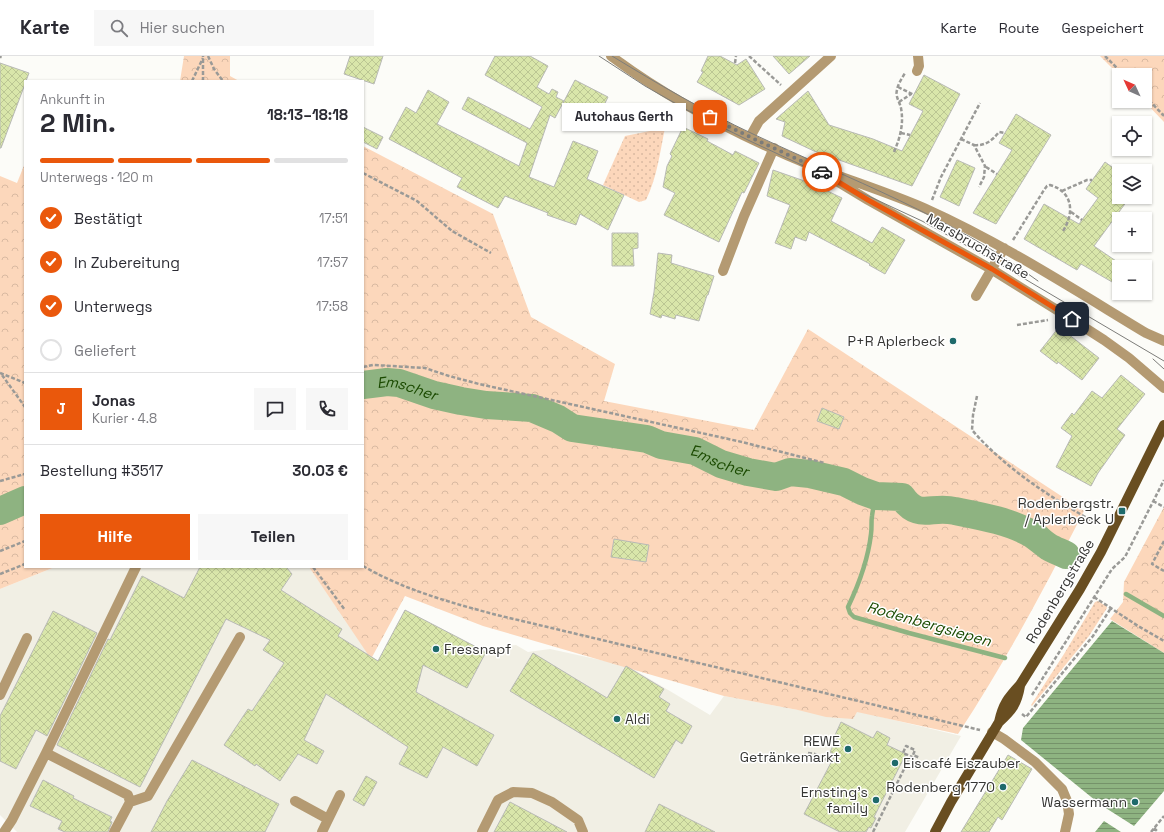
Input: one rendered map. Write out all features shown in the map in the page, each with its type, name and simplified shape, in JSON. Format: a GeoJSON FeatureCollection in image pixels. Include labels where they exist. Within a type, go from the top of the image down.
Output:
{"type":"FeatureCollection","features":[{"type":"Feature","properties":{"kind":"main road","name":"Rodenbergstraße"},"geometry":{"type":"LineString","coordinates":[[935,832],[961,784],[998,722],[1002,709],[1010,696],[1020,685],[1080,589],[1144,467],[1164,425]]}},
{"type":"Feature","properties":{"kind":"street","name":"Marsbruchstraße"},"geometry":{"type":"LineString","coordinates":[[611,56],[664,92],[750,137],[810,165],[928,210],[1005,249],[1146,333],[1164,341]]}},
{"type":"Feature","properties":{"kind":"street"},"geometry":{"type":"LineString","coordinates":[[750,137],[759,121],[788,93],[831,56]]}},
{"type":"Feature","properties":{"kind":"street"},"geometry":{"type":"LineString","coordinates":[[912,70],[919,66],[918,56]]}},
{"type":"Feature","properties":{"kind":"street"},"geometry":{"type":"LineString","coordinates":[[723,271],[744,216],[774,148]]}},
{"type":"Feature","properties":{"kind":"street","name":"Marsbruchstraße"},"geometry":{"type":"LineString","coordinates":[[810,165],[868,200],[992,269],[1104,340],[1129,358],[1164,388]]}},
{"type":"Feature","properties":{"kind":"street"},"geometry":{"type":"LineString","coordinates":[[976,296],[1005,249]]}},
{"type":"Feature","properties":{"kind":"street"},"geometry":{"type":"LineString","coordinates":[[0,828],[4,832],[12,820],[136,568]]}},
{"type":"Feature","properties":{"kind":"street"},"geometry":{"type":"LineString","coordinates":[[114,832],[130,802],[148,796],[240,637]]}},
{"type":"Feature","properties":{"kind":"street"},"geometry":{"type":"LineString","coordinates":[[0,694],[27,638]]}},
{"type":"Feature","properties":{"kind":"street"},"geometry":{"type":"LineString","coordinates":[[992,732],[1035,762],[1062,789],[1067,801],[1069,814],[1065,832]]}},
{"type":"Feature","properties":{"kind":"street"},"geometry":{"type":"LineString","coordinates":[[46,752],[128,795],[130,802]]}},
{"type":"Feature","properties":{"kind":"street"},"geometry":{"type":"LineString","coordinates":[[482,832],[498,800],[513,792],[532,792],[552,802],[578,820],[583,832]]}},
{"type":"Feature","properties":{"kind":"street"},"geometry":{"type":"LineString","coordinates":[[322,832],[340,795]]}},
{"type":"Feature","properties":{"kind":"street"},"geometry":{"type":"LineString","coordinates":[[295,801],[328,819]]}},
{"type":"Feature","properties":{"kind":"path"},"geometry":{"type":"LineString","coordinates":[[208,56],[214,69],[222,80]]}},
{"type":"Feature","properties":{"kind":"path"},"geometry":{"type":"LineString","coordinates":[[735,63],[736,56]]}},
{"type":"Feature","properties":{"kind":"path"},"geometry":{"type":"LineString","coordinates":[[749,56],[754,62],[759,64],[772,76],[788,93]]}},
{"type":"Feature","properties":{"kind":"path"},"geometry":{"type":"LineString","coordinates":[[1105,56],[1117,68]]}},
{"type":"Feature","properties":{"kind":"path"},"geometry":{"type":"LineString","coordinates":[[192,80],[203,57]]}},
{"type":"Feature","properties":{"kind":"path"},"geometry":{"type":"LineString","coordinates":[[203,57],[203,80]]}},
{"type":"Feature","properties":{"kind":"path"},"geometry":{"type":"LineString","coordinates":[[894,152],[900,139],[902,117],[897,94],[898,87],[912,70]]}},
{"type":"Feature","properties":{"kind":"path"},"geometry":{"type":"LineString","coordinates":[[898,87],[912,95],[899,102]]}},
{"type":"Feature","properties":{"kind":"path"},"geometry":{"type":"LineString","coordinates":[[928,210],[942,177],[980,103]]}},
{"type":"Feature","properties":{"kind":"path"},"geometry":{"type":"LineString","coordinates":[[1152,103],[1164,116]]}},
{"type":"Feature","properties":{"kind":"path"},"geometry":{"type":"LineString","coordinates":[[961,139],[974,145],[983,145],[994,138],[999,132],[1005,133]]}},
{"type":"Feature","properties":{"kind":"path"},"geometry":{"type":"LineString","coordinates":[[901,133],[910,136]]}},
{"type":"Feature","properties":{"kind":"path"},"geometry":{"type":"LineString","coordinates":[[974,145],[986,167],[997,174]]}},
{"type":"Feature","properties":{"kind":"path"},"geometry":{"type":"LineString","coordinates":[[979,187],[984,177],[986,167]]}},
{"type":"Feature","properties":{"kind":"path"},"geometry":{"type":"LineString","coordinates":[[364,174],[417,201],[452,231],[491,253]]}},
{"type":"Feature","properties":{"kind":"path"},"geometry":{"type":"LineString","coordinates":[[1062,191],[1087,180],[1092,180]]}},
{"type":"Feature","properties":{"kind":"path"},"geometry":{"type":"LineString","coordinates":[[1005,249],[1047,186],[1050,185],[1062,191],[1069,201],[1071,212],[1063,231]]}},
{"type":"Feature","properties":{"kind":"path"},"geometry":{"type":"LineString","coordinates":[[1071,212],[1082,220]]}},
{"type":"Feature","properties":{"kind":"path"},"geometry":{"type":"LineString","coordinates":[[1017,326],[1054,318]]}},
{"type":"Feature","properties":{"kind":"path"},"geometry":{"type":"LineString","coordinates":[[364,367],[392,366],[425,368],[479,384],[825,462]]}},
{"type":"Feature","properties":{"kind":"path"},"geometry":{"type":"LineString","coordinates":[[1,374],[24,384]]}},
{"type":"Feature","properties":{"kind":"path"},"geometry":{"type":"LineString","coordinates":[[1,374],[24,406]]}},
{"type":"Feature","properties":{"kind":"path"},"geometry":{"type":"LineString","coordinates":[[977,396],[972,430],[981,440],[1025,479],[1061,503],[1094,522]]}},
{"type":"Feature","properties":{"kind":"path"},"geometry":{"type":"LineString","coordinates":[[0,481],[24,474]]}},
{"type":"Feature","properties":{"kind":"path"},"geometry":{"type":"LineString","coordinates":[[1029,700],[1112,569],[1125,557],[1164,480]]}},
{"type":"Feature","properties":{"kind":"path"},"geometry":{"type":"LineString","coordinates":[[1153,501],[1164,507]]}},
{"type":"Feature","properties":{"kind":"path"},"geometry":{"type":"LineString","coordinates":[[0,551],[24,541]]}},
{"type":"Feature","properties":{"kind":"path"},"geometry":{"type":"LineString","coordinates":[[1163,543],[1152,564],[1164,571]]}},
{"type":"Feature","properties":{"kind":"path"},"geometry":{"type":"LineString","coordinates":[[0,574],[24,564]]}},
{"type":"Feature","properties":{"kind":"path"},"geometry":{"type":"LineString","coordinates":[[364,566],[395,582],[459,605],[497,616],[971,728]]}},
{"type":"Feature","properties":{"kind":"path"},"geometry":{"type":"LineString","coordinates":[[313,568],[345,610]]}},
{"type":"Feature","properties":{"kind":"path"},"geometry":{"type":"LineString","coordinates":[[1094,597],[1164,641]]}},
{"type":"Feature","properties":{"kind":"path"},"geometry":{"type":"LineString","coordinates":[[1020,713],[1026,717],[1093,636],[1111,608]]}},
{"type":"Feature","properties":{"kind":"path"},"geometry":{"type":"LineString","coordinates":[[873,832],[909,758],[911,760],[912,757],[903,753],[906,746],[915,750],[913,755],[920,758]]}},
{"type":"Feature","properties":{"kind":"path"},"geometry":{"type":"LineString","coordinates":[[808,753],[815,754],[827,760]]}},
{"type":"Feature","properties":{"kind":"path"},"geometry":{"type":"LineString","coordinates":[[1151,832],[1164,816]]}},
{"type":"Feature","properties":{"kind":"path"},"geometry":{"type":"LineString","coordinates":[[1154,828],[1158,832]]}},
{"type":"Feature","properties":{"kind":"shaded area"},"geometry":{"type":"Polygon","coordinates":[[[52,568],[310,568],[371,657],[399,675],[386,646],[405,610],[485,652],[492,648],[516,645],[528,652],[550,649],[628,666],[710,715],[724,696],[798,710],[856,711],[961,736],[905,832],[17,832],[0,815],[0,589],[52,568]]]}},
{"type":"Feature","properties":{"kind":"shaded area"},"geometry":{"type":"Polygon","coordinates":[[[1112,621],[1164,653],[1164,791],[1134,826],[1101,805],[1021,740],[1023,728],[1112,621]]]}},
{"type":"Feature","properties":{"kind":"shaded area"},"geometry":{"type":"Polygon","coordinates":[[[1104,821],[1121,832],[1095,832],[1104,821]]]}},
{"type":"Feature","properties":{"kind":"green space"},"geometry":{"type":"Polygon","coordinates":[[[184,56],[230,56],[230,76],[237,80],[180,80],[184,56]]]}},
{"type":"Feature","properties":{"kind":"green space"},"geometry":{"type":"Polygon","coordinates":[[[1100,56],[1164,56],[1164,122],[1151,108],[1152,108],[1152,68],[1112,68],[1100,56]]]}},
{"type":"Feature","properties":{"kind":"green space"},"geometry":{"type":"Polygon","coordinates":[[[665,128],[656,174],[646,200],[639,202],[603,185],[625,136],[665,128]]]}},
{"type":"Feature","properties":{"kind":"green space"},"geometry":{"type":"Polygon","coordinates":[[[364,147],[493,214],[531,317],[615,364],[604,401],[754,430],[808,329],[1084,511],[1008,652],[958,734],[857,712],[853,719],[826,717],[798,710],[724,696],[483,626],[405,596],[371,659],[310,568],[364,568],[364,147]]]}},
{"type":"Feature","properties":{"kind":"green space"},"geometry":{"type":"Polygon","coordinates":[[[24,166],[24,568],[52,568],[0,589],[0,176],[17,183],[24,166]]]}},
{"type":"Feature","properties":{"kind":"green space"},"geometry":{"type":"Polygon","coordinates":[[[1164,507],[1164,653],[1110,619],[1123,602],[1124,582],[1164,507]]]}},
{"type":"Feature","properties":{"kind":"green space"},"geometry":{"type":"Polygon","coordinates":[[[1098,601],[1107,608],[1089,636],[1032,706],[1031,705],[1095,602],[1098,601]]]}},
{"type":"Feature","properties":{"kind":"building"},"geometry":{"type":"Polygon","coordinates":[[[350,56],[383,56],[374,84],[344,74],[350,56]]]}},
{"type":"Feature","properties":{"kind":"building"},"geometry":{"type":"Polygon","coordinates":[[[495,56],[530,56],[548,66],[537,87],[549,94],[552,89],[558,92],[556,97],[564,101],[555,118],[550,115],[529,177],[554,187],[573,141],[598,151],[587,179],[624,195],[608,230],[580,214],[576,225],[547,215],[548,213],[505,196],[498,208],[457,187],[462,178],[389,139],[406,107],[416,113],[428,90],[449,102],[437,124],[519,166],[527,143],[462,109],[468,97],[530,129],[542,107],[485,75],[495,56]]]}},
{"type":"Feature","properties":{"kind":"building"},"geometry":{"type":"Polygon","coordinates":[[[708,56],[720,56],[737,65],[746,59],[765,89],[739,105],[697,82],[703,72],[701,71],[708,56]]]}},
{"type":"Feature","properties":{"kind":"building"},"geometry":{"type":"Polygon","coordinates":[[[773,56],[810,56],[789,74],[773,56]]]}},
{"type":"Feature","properties":{"kind":"building"},"geometry":{"type":"Polygon","coordinates":[[[0,63],[29,73],[26,80],[24,80],[24,87],[0,148],[0,63]]]}},
{"type":"Feature","properties":{"kind":"building"},"geometry":{"type":"Polygon","coordinates":[[[924,75],[960,94],[912,186],[814,151],[782,136],[785,122],[776,119],[808,91],[829,125],[873,139],[902,151],[923,111],[909,104],[924,75]]]}},
{"type":"Feature","properties":{"kind":"building"},"geometry":{"type":"Polygon","coordinates":[[[575,80],[608,97],[596,122],[562,105],[575,80]]]}},
{"type":"Feature","properties":{"kind":"building"},"geometry":{"type":"Polygon","coordinates":[[[1016,114],[1051,135],[996,224],[973,213],[1012,150],[999,143],[1016,114]]]}},
{"type":"Feature","properties":{"kind":"building"},"geometry":{"type":"Polygon","coordinates":[[[683,127],[708,139],[707,141],[733,155],[735,151],[759,163],[744,193],[742,192],[719,242],[664,215],[675,193],[663,187],[667,166],[672,156],[670,154],[683,127]]]}},
{"type":"Feature","properties":{"kind":"building"},"geometry":{"type":"Polygon","coordinates":[[[364,128],[383,137],[377,149],[364,142],[364,128]]]}},
{"type":"Feature","properties":{"kind":"building"},"geometry":{"type":"Polygon","coordinates":[[[957,160],[975,168],[959,206],[940,197],[957,160]]]}},
{"type":"Feature","properties":{"kind":"building"},"geometry":{"type":"Polygon","coordinates":[[[1105,162],[1112,167],[1112,204],[1125,204],[1119,212],[1112,212],[1112,222],[1094,246],[1115,260],[1112,260],[1112,282],[1081,264],[1077,270],[1024,239],[1044,204],[1079,224],[1098,198],[1086,189],[1105,162]]]}},
{"type":"Feature","properties":{"kind":"building"},"geometry":{"type":"Polygon","coordinates":[[[773,170],[813,184],[842,198],[831,221],[872,243],[882,227],[905,240],[885,274],[869,265],[870,264],[809,232],[806,241],[795,237],[791,249],[775,243],[790,205],[767,196],[773,170]]]}},
{"type":"Feature","properties":{"kind":"building"},"geometry":{"type":"Polygon","coordinates":[[[612,233],[638,233],[638,248],[633,249],[634,266],[612,266],[612,233]]]}},
{"type":"Feature","properties":{"kind":"building"},"geometry":{"type":"Polygon","coordinates":[[[658,253],[672,255],[671,263],[714,276],[699,321],[676,315],[675,319],[662,315],[661,318],[650,314],[658,253]]]}},
{"type":"Feature","properties":{"kind":"building"},"geometry":{"type":"Polygon","coordinates":[[[1059,327],[1099,358],[1082,380],[1040,351],[1059,327]]]}},
{"type":"Feature","properties":{"kind":"building"},"geometry":{"type":"Polygon","coordinates":[[[1121,375],[1145,394],[1117,429],[1125,435],[1098,473],[1091,486],[1056,467],[1072,436],[1061,428],[1072,413],[1074,415],[1092,391],[1102,398],[1121,375]]]}},
{"type":"Feature","properties":{"kind":"building"},"geometry":{"type":"Polygon","coordinates":[[[822,408],[844,417],[839,429],[817,421],[822,408]]]}},
{"type":"Feature","properties":{"kind":"building"},"geometry":{"type":"Polygon","coordinates":[[[614,539],[649,545],[646,562],[611,557],[614,539]]]}},
{"type":"Feature","properties":{"kind":"building"},"geometry":{"type":"Polygon","coordinates":[[[199,568],[287,568],[292,574],[281,590],[342,629],[338,636],[378,661],[405,610],[486,652],[467,688],[423,665],[416,692],[494,735],[477,766],[443,747],[427,778],[399,764],[408,747],[326,694],[304,740],[324,751],[317,764],[298,754],[280,781],[256,764],[255,766],[224,745],[248,709],[252,711],[284,663],[263,650],[270,640],[226,619],[140,787],[57,745],[108,639],[110,640],[142,576],[184,598],[199,568]]]}},
{"type":"Feature","properties":{"kind":"building"},"geometry":{"type":"Polygon","coordinates":[[[53,611],[97,633],[47,736],[36,730],[16,769],[0,761],[0,716],[53,611]]]}},
{"type":"Feature","properties":{"kind":"building","name":"Aldi"},"geometry":{"type":"Polygon","coordinates":[[[533,653],[607,698],[626,666],[664,689],[659,697],[670,704],[666,711],[692,726],[682,744],[676,740],[654,778],[510,691],[533,653]]]}},
{"type":"Feature","properties":{"kind":"building"},"geometry":{"type":"Polygon","coordinates":[[[841,722],[873,738],[877,731],[890,738],[887,745],[906,754],[874,817],[876,818],[871,828],[869,827],[866,832],[840,832],[804,814],[835,755],[830,752],[838,736],[835,735],[841,722]]]}},
{"type":"Feature","properties":{"kind":"building"},"geometry":{"type":"Polygon","coordinates":[[[1008,755],[1032,769],[1002,820],[998,817],[989,832],[961,832],[1008,755]]]}},
{"type":"Feature","properties":{"kind":"building"},"geometry":{"type":"Polygon","coordinates":[[[192,760],[279,804],[265,832],[151,832],[167,801],[192,760]]]}},
{"type":"Feature","properties":{"kind":"building"},"geometry":{"type":"Polygon","coordinates":[[[366,776],[377,782],[364,806],[353,800],[366,776]]]}},
{"type":"Feature","properties":{"kind":"building"},"geometry":{"type":"Polygon","coordinates":[[[43,780],[74,796],[73,798],[112,817],[110,821],[112,822],[108,832],[65,832],[58,829],[62,821],[30,806],[43,780]]]}},
{"type":"Feature","properties":{"kind":"building"},"geometry":{"type":"Polygon","coordinates":[[[510,802],[567,832],[494,832],[510,802]]]}},
{"type":"Feature","properties":{"kind":"building"},"geometry":{"type":"Polygon","coordinates":[[[659,804],[715,832],[645,832],[659,804]]]}},
{"type":"Feature","properties":{"kind":"waterway","name":"Emscher"},"geometry":{"type":"LineString","coordinates":[[364,385],[387,382],[399,383],[434,395],[461,401],[486,405],[532,408],[558,419],[572,428],[647,439],[661,445],[695,451],[721,464],[748,472],[776,477],[790,472],[810,474],[844,482],[876,496],[902,497],[908,504],[920,510],[955,511],[1004,522],[1023,529],[1049,547],[1066,555]]}},
{"type":"Feature","properties":{"kind":"waterway","name":"Rodenbergsiepen"},"geometry":{"type":"LineString","coordinates":[[873,495],[874,503],[870,544],[856,590],[848,607],[850,613],[854,617],[871,622],[1005,658]]}},
{"type":"Feature","properties":{"kind":"waterway","name":"Emscher"},"geometry":{"type":"LineString","coordinates":[[0,511],[24,500]]}},
{"type":"Feature","properties":{"kind":"waterway","name":"Emscher"},"geometry":{"type":"LineString","coordinates":[[1126,594],[1164,616]]}},
{"type":"Feature","properties":{"kind":"tram line"},"geometry":{"type":"LineString","coordinates":[[599,56],[645,86],[687,110],[922,221],[996,262],[1164,361]]}},
{"type":"Feature","properties":{"kind":"tram line"},"geometry":{"type":"LineString","coordinates":[[612,56],[681,97],[717,116],[789,151],[899,200],[971,237],[1038,281]]}},
{"type":"Feature","properties":{"kind":"tram line"},"geometry":{"type":"LineString","coordinates":[[1153,359],[1164,369]]}},
{"type":"Feature","properties":{"kind":"way so far"},"geometry":{"type":"LineString","coordinates":[[710,117],[822,172]]}},
{"type":"Feature","properties":{"kind":"place","name":"Autohaus Gerth"},"geometry":{"type":"Point","coordinates":[710,117]}},
{"type":"Feature","properties":{"kind":"place","name":"P+R Aplerbeck"},"geometry":{"type":"Point","coordinates":[953,341]}},
{"type":"Feature","properties":{"kind":"place","name":"Rodenbergstr. / Aplerbeck U"},"geometry":{"type":"Point","coordinates":[1122,511]}},
{"type":"Feature","properties":{"kind":"place","name":"Fressnapf"},"geometry":{"type":"Point","coordinates":[436,649]}},
{"type":"Feature","properties":{"kind":"place","name":"Aldi"},"geometry":{"type":"Point","coordinates":[617,719]}},
{"type":"Feature","properties":{"kind":"place","name":"REWE Getränkemarkt"},"geometry":{"type":"Point","coordinates":[848,749]}},
{"type":"Feature","properties":{"kind":"place","name":"Eiscafé Eiszauber"},"geometry":{"type":"Point","coordinates":[895,763]}},
{"type":"Feature","properties":{"kind":"place","name":"Rodenberg 1770"},"geometry":{"type":"Point","coordinates":[1003,787]}},
{"type":"Feature","properties":{"kind":"place","name":"Ernsting's family"},"geometry":{"type":"Point","coordinates":[876,800]}},
{"type":"Feature","properties":{"kind":"place","name":"Wassermann"},"geometry":{"type":"Point","coordinates":[1135,802]}},
{"type":"Feature","properties":{"kind":"route"},"geometry":{"type":"LineString","coordinates":[[822,172],[868,200],[992,269],[1072,319]]}}]}
